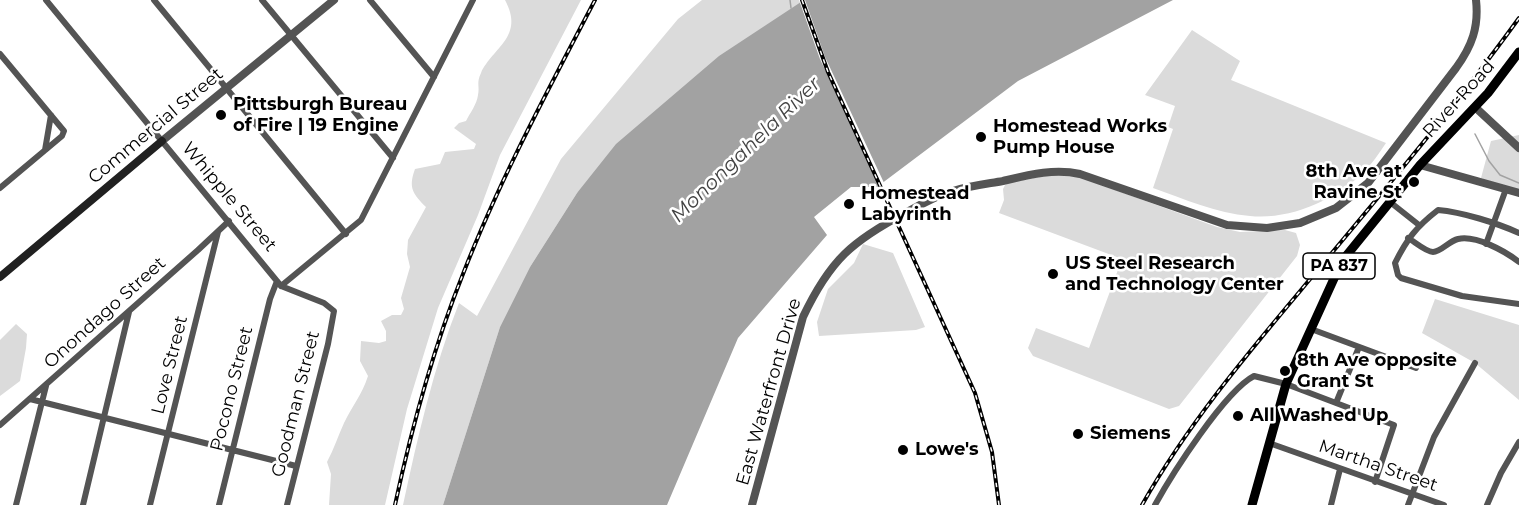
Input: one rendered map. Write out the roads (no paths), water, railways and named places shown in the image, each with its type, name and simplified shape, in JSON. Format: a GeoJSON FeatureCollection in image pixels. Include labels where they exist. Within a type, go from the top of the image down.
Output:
{"type":"FeatureCollection","features":[{"type":"Feature","properties":{"kind":"main road","name":"River Road"},"geometry":{"type":"LineString","coordinates":[[1420,165],[1476,108],[1519,52]]}},
{"type":"Feature","properties":{"kind":"main road","name":"Commercial Street"},"geometry":{"type":"LineString","coordinates":[[0,277],[162,141]]}},
{"type":"Feature","properties":{"kind":"main road","name":"PA 837"},"geometry":{"type":"LineString","coordinates":[[1252,505],[1286,384],[1342,261],[1420,165]]}},
{"type":"Feature","properties":{"kind":"street","name":"Whipple Street"},"geometry":{"type":"LineString","coordinates":[[46,0],[279,284],[324,303],[334,311]]}},
{"type":"Feature","properties":{"kind":"street"},"geometry":{"type":"LineString","coordinates":[[154,0],[346,234]]}},
{"type":"Feature","properties":{"kind":"street"},"geometry":{"type":"LineString","coordinates":[[262,0],[393,158]]}},
{"type":"Feature","properties":{"kind":"street","name":"Commercial Street"},"geometry":{"type":"LineString","coordinates":[[162,141],[334,0]]}},
{"type":"Feature","properties":{"kind":"street"},"geometry":{"type":"LineString","coordinates":[[370,0],[434,77]]}},
{"type":"Feature","properties":{"kind":"street"},"geometry":{"type":"LineString","coordinates":[[279,284],[346,234],[361,220],[473,0]]}},
{"type":"Feature","properties":{"kind":"street","name":"East Waterfront Drive"},"geometry":{"type":"LineString","coordinates":[[752,505],[803,317],[814,294],[832,267],[863,237],[947,192],[1055,171],[1080,174],[1227,225],[1282,227],[1312,219],[1347,201],[1368,183],[1460,63],[1475,33],[1478,12],[1476,0]]}},
{"type":"Feature","properties":{"kind":"street"},"geometry":{"type":"LineString","coordinates":[[0,54],[63,131],[62,136],[0,188]]}},
{"type":"Feature","properties":{"kind":"street"},"geometry":{"type":"LineString","coordinates":[[1476,108],[1519,148]]}},
{"type":"Feature","properties":{"kind":"street"},"geometry":{"type":"LineString","coordinates":[[45,150],[51,115]]}},
{"type":"Feature","properties":{"kind":"street"},"geometry":{"type":"LineString","coordinates":[[1420,165],[1519,194]]}},
{"type":"Feature","properties":{"kind":"street"},"geometry":{"type":"LineString","coordinates":[[1485,244],[1506,189]]}},
{"type":"Feature","properties":{"kind":"street"},"geometry":{"type":"LineString","coordinates":[[1390,201],[1419,225]]}},
{"type":"Feature","properties":{"kind":"street"},"geometry":{"type":"LineString","coordinates":[[1519,233],[1451,211],[1438,210],[1419,225],[1408,238],[1395,263],[1401,278],[1471,298],[1519,304]]}},
{"type":"Feature","properties":{"kind":"street","name":"Onondago Street"},"geometry":{"type":"LineString","coordinates":[[0,425],[229,221]]}},
{"type":"Feature","properties":{"kind":"street","name":"Love Street"},"geometry":{"type":"LineString","coordinates":[[150,505],[218,232]]}},
{"type":"Feature","properties":{"kind":"street"},"geometry":{"type":"LineString","coordinates":[[1408,238],[1435,252],[1459,239],[1485,244],[1508,253],[1519,262]]}},
{"type":"Feature","properties":{"kind":"street","name":"Pocono Street"},"geometry":{"type":"LineString","coordinates":[[219,505],[270,299],[279,284]]}},
{"type":"Feature","properties":{"kind":"street"},"geometry":{"type":"LineString","coordinates":[[82,505],[129,311]]}},
{"type":"Feature","properties":{"kind":"street","name":"Goodman Street"},"geometry":{"type":"LineString","coordinates":[[287,505],[328,344],[334,311]]}},
{"type":"Feature","properties":{"kind":"street"},"geometry":{"type":"LineString","coordinates":[[1311,328],[1416,368]]}},
{"type":"Feature","properties":{"kind":"street"},"geometry":{"type":"LineString","coordinates":[[1336,403],[1359,347]]}},
{"type":"Feature","properties":{"kind":"street"},"geometry":{"type":"LineString","coordinates":[[1408,505],[1434,437],[1475,363]]}},
{"type":"Feature","properties":{"kind":"street"},"geometry":{"type":"LineString","coordinates":[[1155,505],[1170,477],[1215,416],[1244,381],[1254,376],[1286,384],[1394,425],[1375,482]]}},
{"type":"Feature","properties":{"kind":"street"},"geometry":{"type":"LineString","coordinates":[[16,505],[46,386]]}},
{"type":"Feature","properties":{"kind":"street"},"geometry":{"type":"LineString","coordinates":[[30,399],[296,466]]}},
{"type":"Feature","properties":{"kind":"street"},"geometry":{"type":"LineString","coordinates":[[1487,505],[1501,473],[1519,442]]}},
{"type":"Feature","properties":{"kind":"street","name":"Martha Street"},"geometry":{"type":"LineString","coordinates":[[1269,443],[1444,505]]}},
{"type":"Feature","properties":{"kind":"street"},"geometry":{"type":"LineString","coordinates":[[1331,505],[1340,469]]}},
{"type":"Feature","properties":{"kind":"water","name":"Monongahela River"},"geometry":{"type":"Polygon","coordinates":[[[804,0],[1173,0],[1018,81],[877,187],[851,187],[814,217],[827,235],[738,338],[667,505],[443,505],[500,327],[530,267],[577,193],[616,144],[719,56],[804,0]]]}},
{"type":"Feature","properties":{"kind":"waterway"},"geometry":{"type":"LineString","coordinates":[[790,0],[791,8]]}},
{"type":"Feature","properties":{"kind":"waterway"},"geometry":{"type":"LineString","coordinates":[[1475,134],[1489,161],[1500,175],[1519,183]]}},
{"type":"Feature","properties":{"kind":"railway"},"geometry":{"type":"LineString","coordinates":[[395,505],[424,388],[463,274],[509,169],[595,0]]}},
{"type":"Feature","properties":{"kind":"railway"},"geometry":{"type":"LineString","coordinates":[[802,0],[828,72],[975,393],[992,452],[999,505]]}},
{"type":"Feature","properties":{"kind":"railway"},"geometry":{"type":"LineString","coordinates":[[1142,505],[1177,448],[1216,394],[1440,122],[1519,18]]}},
{"type":"Feature","properties":{"kind":"place","name":"Pittsburgh Bureau of Fire | 19 Engine"},"geometry":{"type":"Point","coordinates":[221,115]}},
{"type":"Feature","properties":{"kind":"place","name":"Homestead Works Pump House"},"geometry":{"type":"Point","coordinates":[981,137]}},
{"type":"Feature","properties":{"kind":"place","name":"8th Ave at Ravine St"},"geometry":{"type":"Point","coordinates":[1414,182]}},
{"type":"Feature","properties":{"kind":"place","name":"Homestead Labyrinth"},"geometry":{"type":"Point","coordinates":[849,204]}},
{"type":"Feature","properties":{"kind":"place","name":"US Steel Research and Technology Center"},"geometry":{"type":"Point","coordinates":[1053,274]}},
{"type":"Feature","properties":{"kind":"place","name":"8th Ave opposite Grant St"},"geometry":{"type":"Point","coordinates":[1285,371]}},
{"type":"Feature","properties":{"kind":"place","name":"All Washed Up"},"geometry":{"type":"Point","coordinates":[1238,416]}},
{"type":"Feature","properties":{"kind":"place","name":"Siemens"},"geometry":{"type":"Point","coordinates":[1078,434]}},
{"type":"Feature","properties":{"kind":"place","name":"Lowe's"},"geometry":{"type":"Point","coordinates":[903,450]}}]}
